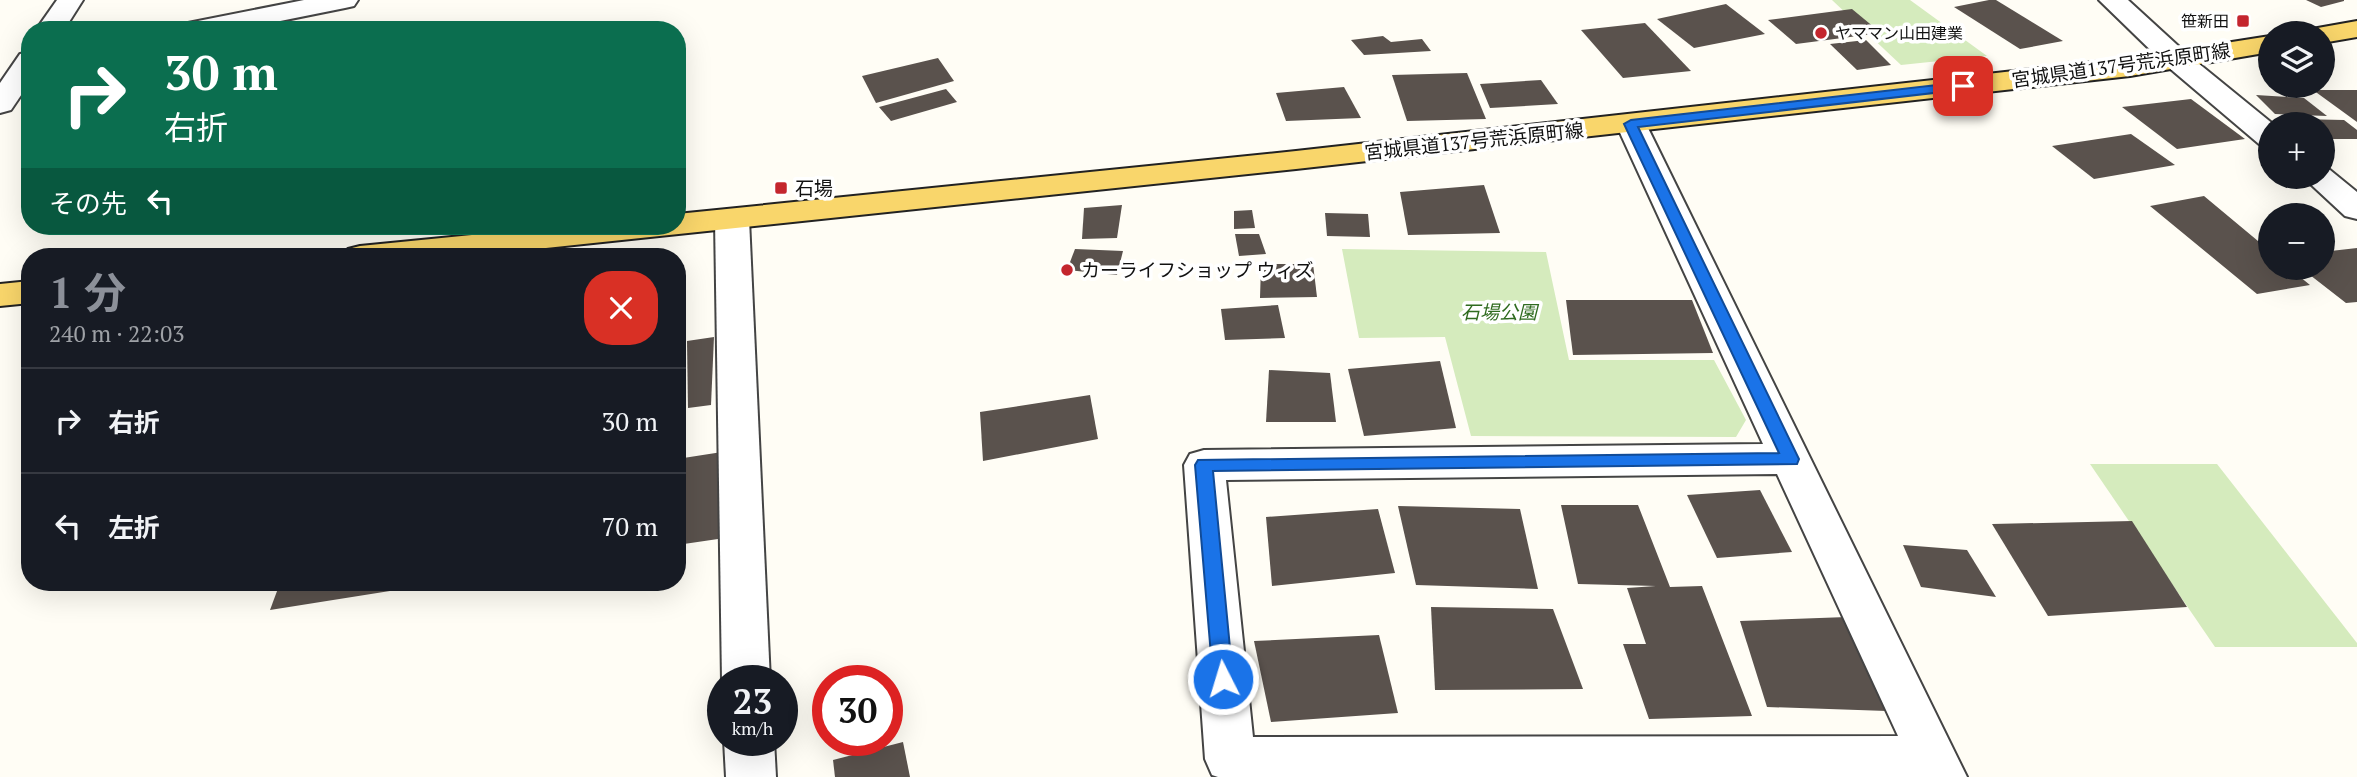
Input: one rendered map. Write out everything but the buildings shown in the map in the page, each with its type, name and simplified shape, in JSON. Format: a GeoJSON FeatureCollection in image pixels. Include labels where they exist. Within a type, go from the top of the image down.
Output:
{"type":"FeatureCollection","features":[{"type":"Feature","properties":{"kind":"main road"},"geometry":{"type":"LineString","coordinates":[[2335,33],[2357,29]]}},
{"type":"Feature","properties":{"kind":"main road","name":"宮城県道137号荒浜原町線"},"geometry":{"type":"LineString","coordinates":[[686,223],[1631,124],[2177,60],[2258,46]]}},
{"type":"Feature","properties":{"kind":"main road"},"geometry":{"type":"LineString","coordinates":[[448,248],[575,235]]}},
{"type":"Feature","properties":{"kind":"main road"},"geometry":{"type":"LineString","coordinates":[[0,295],[21,293]]}},
{"type":"Feature","properties":{"kind":"street"},"geometry":{"type":"LineString","coordinates":[[56,21],[70,0]]}},
{"type":"Feature","properties":{"kind":"street"},"geometry":{"type":"LineString","coordinates":[[239,21],[345,0]]}},
{"type":"Feature","properties":{"kind":"street"},"geometry":{"type":"LineString","coordinates":[[2112,0],[2177,60],[2258,126]]}},
{"type":"Feature","properties":{"kind":"street"},"geometry":{"type":"LineString","coordinates":[[0,104],[21,65]]}},
{"type":"Feature","properties":{"kind":"street"},"geometry":{"type":"LineString","coordinates":[[1631,124],[1791,459],[1937,767],[1531,768],[1230,759],[1204,465],[1791,459]]}},
{"type":"Feature","properties":{"kind":"street"},"geometry":{"type":"LineString","coordinates":[[2333,189],[2357,209]]}},
{"type":"Feature","properties":{"kind":"street"},"geometry":{"type":"LineString","coordinates":[[732,219],[746,665]]}},
{"type":"Feature","properties":{"kind":"street"},"geometry":{"type":"LineString","coordinates":[[750,756],[751,777]]}},
{"type":"Feature","properties":{"kind":"green space"},"geometry":{"type":"Polygon","coordinates":[[[1832,0],[1910,0],[1987,56],[1901,65],[1832,0]]]}},
{"type":"Feature","properties":{"kind":"green space","name":"石場公園"},"geometry":{"type":"Polygon","coordinates":[[[1342,249],[1546,252],[1569,360],[1714,360],[1746,420],[1736,437],[1471,436],[1445,337],[1359,338],[1342,249]]]}},
{"type":"Feature","properties":{"kind":"green space"},"geometry":{"type":"Polygon","coordinates":[[[2090,464],[2217,464],[2357,643],[2357,647],[2215,647],[2090,464]]]}},
{"type":"Feature","properties":{"kind":"place","name":"笹新田"},"geometry":{"type":"Point","coordinates":[2243,21]}},
{"type":"Feature","properties":{"kind":"place","name":"ヤママン山田建業"},"geometry":{"type":"Point","coordinates":[1821,33]}},
{"type":"Feature","properties":{"kind":"place","name":"石場"},"geometry":{"type":"Point","coordinates":[781,188]}},
{"type":"Feature","properties":{"kind":"place","name":"カーライフショップ ウィズ"},"geometry":{"type":"Point","coordinates":[1067,270]}},
{"type":"Feature","properties":{"kind":"route"},"geometry":{"type":"LineString","coordinates":[[1223,679],[1204,465],[1791,459],[1631,124],[1963,86]]}}]}
